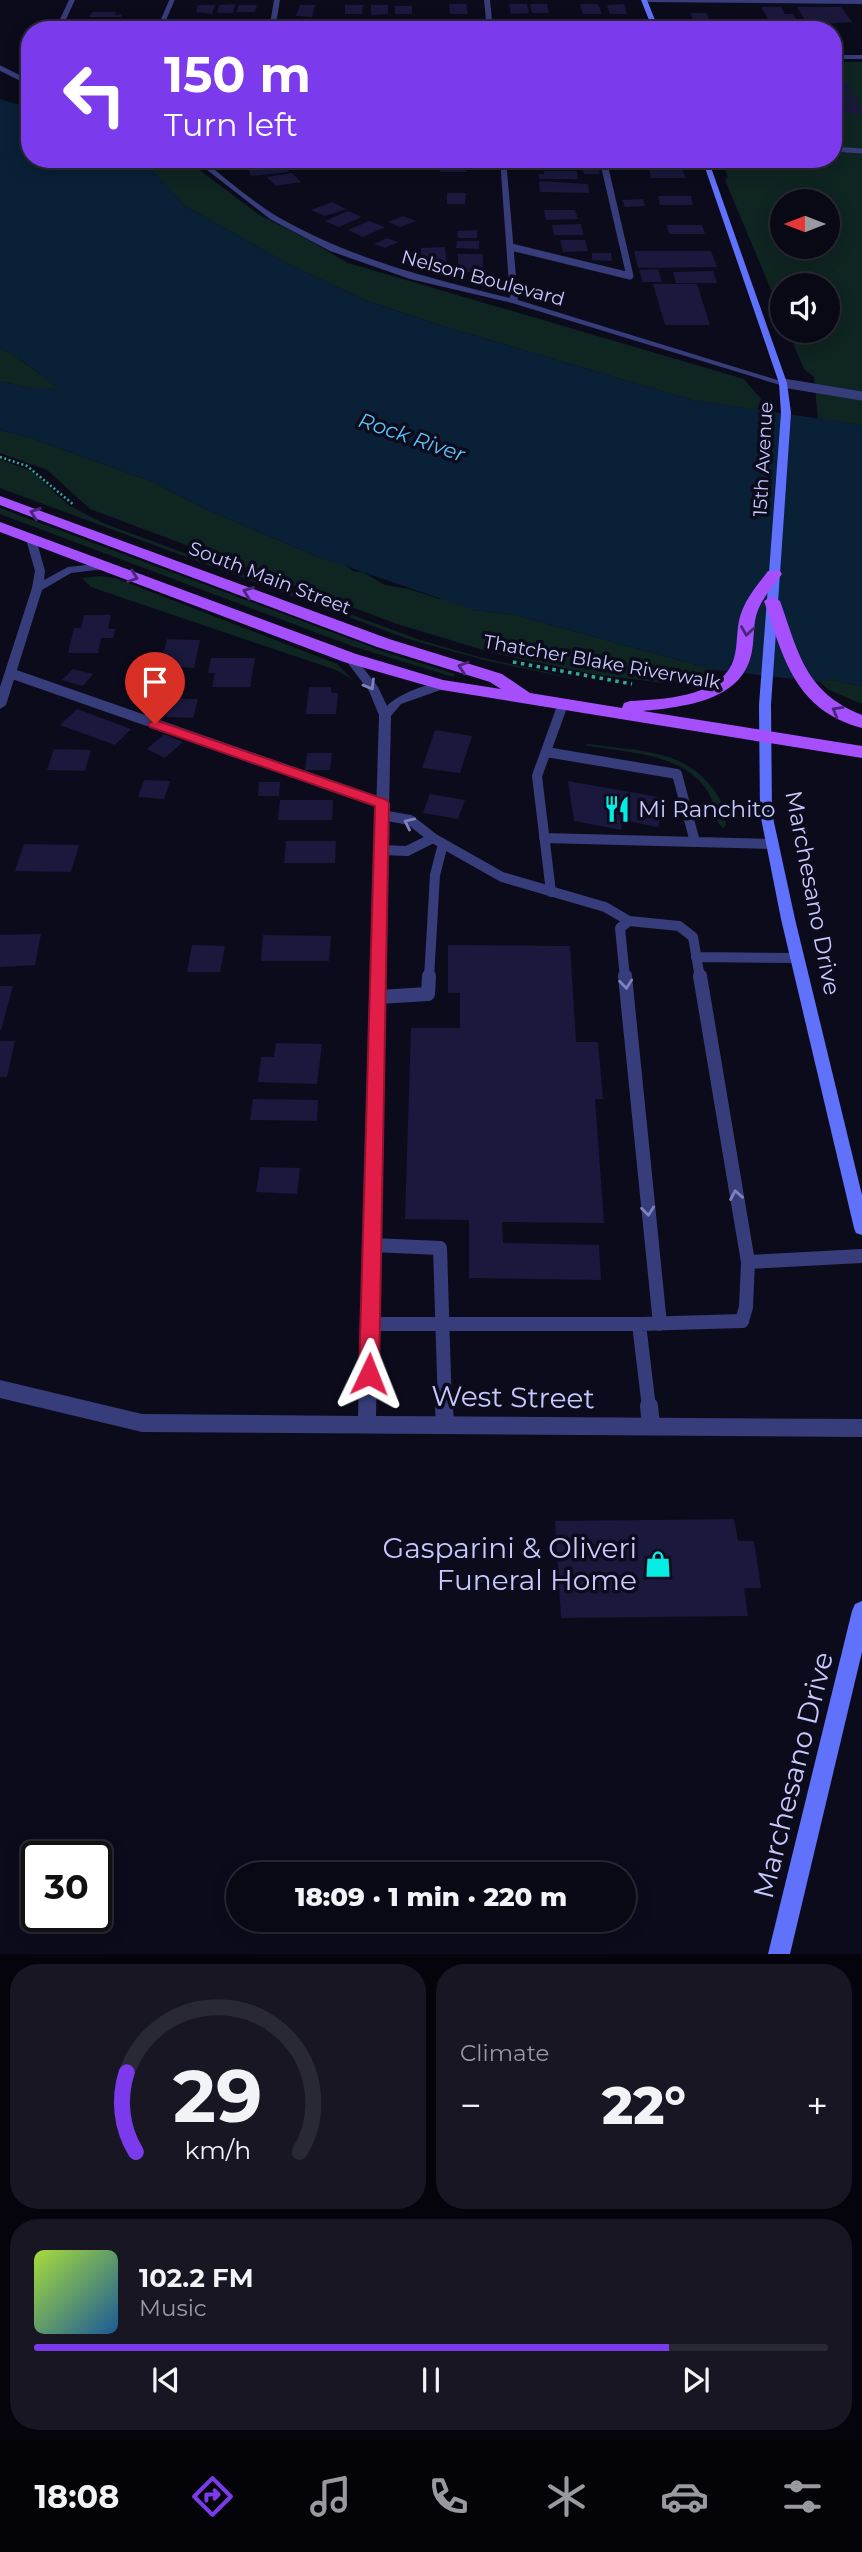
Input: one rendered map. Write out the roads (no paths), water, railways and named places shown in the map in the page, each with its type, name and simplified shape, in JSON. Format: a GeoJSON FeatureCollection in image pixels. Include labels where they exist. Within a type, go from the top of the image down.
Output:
{"type":"FeatureCollection","features":[{"type":"Feature","properties":{"kind":"main road"},"geometry":{"type":"LineString","coordinates":[[644,1],[653,21]]}},
{"type":"Feature","properties":{"kind":"main road","name":"15th Avenue"},"geometry":{"type":"LineString","coordinates":[[708,168],[783,383],[786,414],[766,689]]}},
{"type":"Feature","properties":{"kind":"main road","name":"South Main Street"},"geometry":{"type":"LineString","coordinates":[[0,500],[383,642],[496,678],[524,696]]}},
{"type":"Feature","properties":{"kind":"main road","name":"South Main Street"},"geometry":{"type":"LineString","coordinates":[[0,527],[350,658],[442,685],[862,752]]}},
{"type":"Feature","properties":{"kind":"main road"},"geometry":{"type":"LineString","coordinates":[[584,707],[667,704],[689,699],[730,678],[738,667],[745,646],[750,610],[774,574]]}},
{"type":"Feature","properties":{"kind":"main road"},"geometry":{"type":"LineString","coordinates":[[772,601],[787,640],[791,662],[815,696],[845,716],[862,722]]}},
{"type":"Feature","properties":{"kind":"main road","name":"Marchesano Drive"},"geometry":{"type":"LineString","coordinates":[[766,689],[763,736],[766,813],[797,958],[862,1228]]}},
{"type":"Feature","properties":{"kind":"main road","name":"Marchesano Drive"},"geometry":{"type":"LineString","coordinates":[[779,1954],[862,1611]]}},
{"type":"Feature","properties":{"kind":"street"},"geometry":{"type":"LineString","coordinates":[[62,21],[72,0]]}},
{"type":"Feature","properties":{"kind":"street"},"geometry":{"type":"LineString","coordinates":[[273,21],[277,0]]}},
{"type":"Feature","properties":{"kind":"street"},"geometry":{"type":"LineString","coordinates":[[486,0],[489,21]]}},
{"type":"Feature","properties":{"kind":"street"},"geometry":{"type":"LineString","coordinates":[[644,1],[862,2]]}},
{"type":"Feature","properties":{"kind":"street"},"geometry":{"type":"LineString","coordinates":[[842,57],[862,57]]}},
{"type":"Feature","properties":{"kind":"street","name":"Nelson Boulevard"},"geometry":{"type":"LineString","coordinates":[[207,168],[273,217],[333,249],[413,277],[514,301],[783,383]]}},
{"type":"Feature","properties":{"kind":"street"},"geometry":{"type":"LineString","coordinates":[[504,168],[514,301]]}},
{"type":"Feature","properties":{"kind":"street"},"geometry":{"type":"LineString","coordinates":[[0,705],[37,588],[40,571],[31,539]]}},
{"type":"Feature","properties":{"kind":"street"},"geometry":{"type":"LineString","coordinates":[[37,588],[68,570],[104,566]]}},
{"type":"Feature","properties":{"kind":"street"},"geometry":{"type":"LineString","coordinates":[[350,658],[373,688],[384,715],[367,1423]]}},
{"type":"Feature","properties":{"kind":"street"},"geometry":{"type":"LineString","coordinates":[[384,715],[397,701],[442,685]]}},
{"type":"Feature","properties":{"kind":"street","name":"West Street"},"geometry":{"type":"LineString","coordinates":[[0,1390],[142,1423],[862,1428]]}},
{"type":"Feature","properties":{"kind":"lane"},"geometry":{"type":"LineString","coordinates":[[163,21],[172,0]]}},
{"type":"Feature","properties":{"kind":"lane"},"geometry":{"type":"LineString","coordinates":[[0,68],[21,78]]}},
{"type":"Feature","properties":{"kind":"lane"},"geometry":{"type":"LineString","coordinates":[[842,150],[862,151]]}},
{"type":"Feature","properties":{"kind":"lane"},"geometry":{"type":"LineString","coordinates":[[511,247],[630,276],[605,168]]}},
{"type":"Feature","properties":{"kind":"lane"},"geometry":{"type":"LineString","coordinates":[[783,383],[862,396]]}},
{"type":"Feature","properties":{"kind":"lane"},"geometry":{"type":"LineString","coordinates":[[10,673],[410,820],[438,841],[502,877],[605,907],[629,921],[680,926],[693,937],[748,1262],[746,1307],[742,1321],[660,1324],[370,1324]]}},
{"type":"Feature","properties":{"kind":"lane"},"geometry":{"type":"LineString","coordinates":[[551,892],[537,776],[563,704]]}},
{"type":"Feature","properties":{"kind":"lane"},"geometry":{"type":"LineString","coordinates":[[546,752],[677,775],[695,842]]}},
{"type":"Feature","properties":{"kind":"lane"},"geometry":{"type":"LineString","coordinates":[[544,838],[773,845]]}},
{"type":"Feature","properties":{"kind":"lane"},"geometry":{"type":"LineString","coordinates":[[381,850],[407,851],[438,841]]}},
{"type":"Feature","properties":{"kind":"lane"},"geometry":{"type":"LineString","coordinates":[[378,997],[428,994],[438,841]]}},
{"type":"Feature","properties":{"kind":"lane"},"geometry":{"type":"LineString","coordinates":[[629,921],[620,928],[660,1324]]}},
{"type":"Feature","properties":{"kind":"lane"},"geometry":{"type":"LineString","coordinates":[[696,957],[797,958]]}},
{"type":"Feature","properties":{"kind":"lane"},"geometry":{"type":"LineString","coordinates":[[372,1245],[440,1248],[445,1424]]}},
{"type":"Feature","properties":{"kind":"lane"},"geometry":{"type":"LineString","coordinates":[[748,1262],[862,1256]]}},
{"type":"Feature","properties":{"kind":"lane"},"geometry":{"type":"LineString","coordinates":[[639,1324],[651,1426]]}},
{"type":"Feature","properties":{"kind":"water","name":"Rock River"},"geometry":{"type":"Polygon","coordinates":[[[0,99],[21,105],[21,168],[149,168],[185,206],[288,264],[365,300],[439,325],[692,400],[862,425],[862,686],[831,680],[820,682],[715,670],[515,615],[474,610],[316,556],[210,511],[153,482],[31,438],[0,430],[0,381],[30,388],[59,388],[0,348],[0,99]]]}},
{"type":"Feature","properties":{"kind":"place","name":"Mi Ranchito"},"geometry":{"type":"Point","coordinates":[617,809]}},
{"type":"Feature","properties":{"kind":"place","name":"Gasparini & Oliveri Funeral Home"},"geometry":{"type":"Point","coordinates":[658,1564]}}]}
